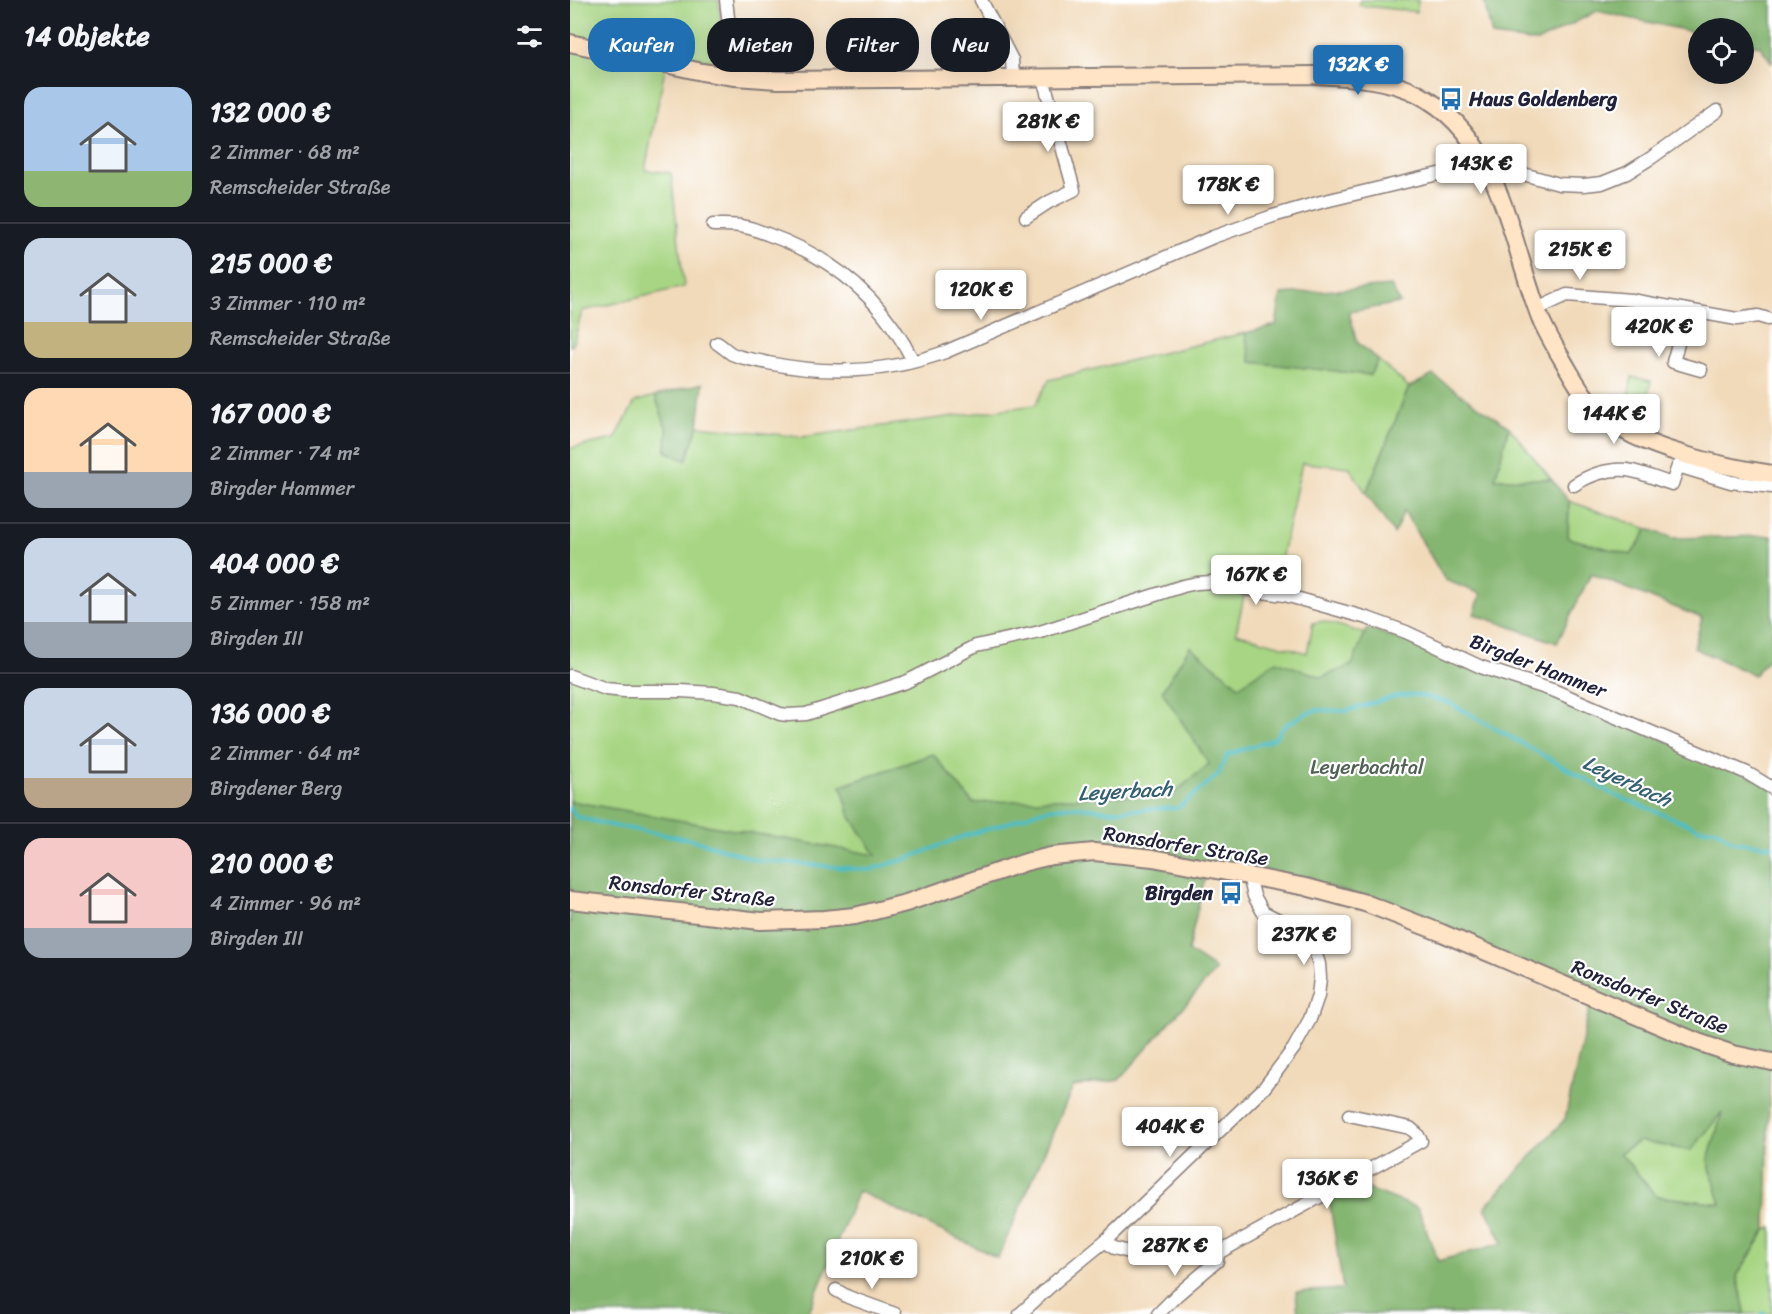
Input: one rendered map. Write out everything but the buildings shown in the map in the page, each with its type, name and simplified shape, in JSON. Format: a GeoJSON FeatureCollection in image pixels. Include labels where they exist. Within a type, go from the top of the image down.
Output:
{"type":"FeatureCollection","features":[{"type":"Feature","properties":{"kind":"main road"},"geometry":{"type":"LineString","coordinates":[[570,43],[735,77],[813,80],[1316,75],[1377,81],[1418,94],[1444,112],[1464,131],[1487,167],[1497,188],[1537,309],[1552,344],[1594,408],[1614,425],[1634,436],[1717,464],[1772,474]]}},
{"type":"Feature","properties":{"kind":"main road","name":"Ronsdorfer Straße"},"geometry":{"type":"LineString","coordinates":[[570,900],[761,921],[824,919],[863,914],[906,903],[1026,862],[1051,856],[1094,852],[1153,858],[1306,887],[1365,903],[1453,937],[1698,1042],[1733,1054],[1772,1062]]}},
{"type":"Feature","properties":{"kind":"street"},"geometry":{"type":"LineString","coordinates":[[726,0],[735,77]]}},
{"type":"Feature","properties":{"kind":"street"},"geometry":{"type":"LineString","coordinates":[[981,0],[1012,60],[1013,78]]}},
{"type":"Feature","properties":{"kind":"street"},"geometry":{"type":"LineString","coordinates":[[1026,217],[1074,190],[1043,78]]}},
{"type":"Feature","properties":{"kind":"street"},"geometry":{"type":"LineString","coordinates":[[717,343],[733,354],[805,369],[853,371],[913,362],[945,352],[1167,256],[1273,216],[1321,202],[1476,165],[1520,172],[1559,184],[1602,183],[1627,173],[1651,158],[1717,111]]}},
{"type":"Feature","properties":{"kind":"street"},"geometry":{"type":"LineString","coordinates":[[713,225],[744,226],[791,243],[838,269],[886,318],[913,362]]}},
{"type":"Feature","properties":{"kind":"street"},"geometry":{"type":"LineString","coordinates":[[1537,309],[1567,295],[1631,300],[1737,319],[1758,316],[1768,319]]}},
{"type":"Feature","properties":{"kind":"street"},"geometry":{"type":"LineString","coordinates":[[1687,310],[1673,362],[1701,370]]}},
{"type":"Feature","properties":{"kind":"street"},"geometry":{"type":"LineString","coordinates":[[1574,485],[1584,478],[1597,474],[1628,470],[1672,484],[1678,466],[1731,482],[1772,487]]}},
{"type":"Feature","properties":{"kind":"street","name":"Birgder Hammer"},"geometry":{"type":"LineString","coordinates":[[570,676],[606,688],[624,691],[681,691],[740,697],[780,714],[798,715],[906,682],[976,646],[1040,632],[1183,586],[1212,582],[1285,595],[1386,624],[1481,667],[1555,691],[1737,768],[1772,788]]}},
{"type":"Feature","properties":{"kind":"street"},"geometry":{"type":"LineString","coordinates":[[1020,1314],[1105,1241],[1264,1088],[1294,1048],[1310,1019],[1318,996],[1320,978],[1315,951],[1298,931],[1263,912],[1254,897],[1249,876]]}},
{"type":"Feature","properties":{"kind":"street"},"geometry":{"type":"LineString","coordinates":[[1105,1241],[1114,1248],[1129,1252],[1218,1252],[1421,1141],[1410,1128],[1349,1115]]}},
{"type":"Feature","properties":{"kind":"street"},"geometry":{"type":"LineString","coordinates":[[1158,1314],[1217,1261],[1218,1252]]}},
{"type":"Feature","properties":{"kind":"street"},"geometry":{"type":"LineString","coordinates":[[836,1290],[848,1297],[895,1314]]}},
{"type":"Feature","properties":{"kind":"green space"},"geometry":{"type":"Polygon","coordinates":[[[570,0],[719,0],[720,18],[707,18],[707,60],[695,58],[695,18],[588,18],[588,72],[664,72],[645,170],[671,173],[684,287],[582,311],[573,345],[570,346],[570,0]]]}},
{"type":"Feature","properties":{"kind":"green space"},"geometry":{"type":"Polygon","coordinates":[[[1360,0],[1418,0],[1417,12],[1359,5],[1360,0]]]}},
{"type":"Feature","properties":{"kind":"green space"},"geometry":{"type":"Polygon","coordinates":[[[1484,0],[1772,0],[1772,63],[1760,46],[1754,45],[1754,18],[1688,18],[1688,31],[1597,11],[1537,42],[1492,36],[1484,0]]]}},
{"type":"Feature","properties":{"kind":"green space"},"geometry":{"type":"Polygon","coordinates":[[[1391,286],[1400,303],[1349,312],[1357,342],[1378,360],[1370,375],[1251,362],[1245,333],[1276,325],[1281,294],[1391,286]]]}},
{"type":"Feature","properties":{"kind":"green space","name":"Leyerbachtal"},"geometry":{"type":"Polygon","coordinates":[[[1245,333],[1252,362],[1370,375],[1378,360],[1409,387],[1366,493],[1349,467],[1302,463],[1277,578],[1244,596],[1236,633],[1307,653],[1313,623],[1324,621],[1382,639],[1389,903],[1137,847],[570,891],[570,684],[573,665],[570,664],[570,448],[615,439],[635,402],[655,396],[667,430],[666,451],[686,460],[698,426],[802,437],[1035,405],[1049,380],[1245,333]]]}},
{"type":"Feature","properties":{"kind":"green space"},"geometry":{"type":"Polygon","coordinates":[[[1433,375],[1509,427],[1495,479],[1551,479],[1569,501],[1568,538],[1631,555],[1648,529],[1673,538],[1772,536],[1772,655],[1754,675],[1694,648],[1702,618],[1591,574],[1557,643],[1474,614],[1481,594],[1445,580],[1404,511],[1394,534],[1366,493],[1409,387],[1433,375]]]}},
{"type":"Feature","properties":{"kind":"green space"},"geometry":{"type":"Polygon","coordinates":[[[1632,377],[1651,381],[1646,406],[1627,401],[1632,377]]]}},
{"type":"Feature","properties":{"kind":"green space"},"geometry":{"type":"Polygon","coordinates":[[[703,383],[698,426],[686,461],[666,451],[667,430],[655,396],[703,383]]]}},
{"type":"Feature","properties":{"kind":"green space"},"geometry":{"type":"Polygon","coordinates":[[[1509,427],[1551,479],[1494,479],[1509,427]]]}},
{"type":"Feature","properties":{"kind":"green space"},"geometry":{"type":"Polygon","coordinates":[[[1569,501],[1648,529],[1631,555],[1568,538],[1569,501]]]}},
{"type":"Feature","properties":{"kind":"green space","name":"Leyerbachtal"},"geometry":{"type":"Polygon","coordinates":[[[1367,628],[1537,686],[1772,785],[1772,1053],[1770,1053],[1766,1230],[1737,1276],[1744,1314],[1298,1314],[1296,1292],[1343,1289],[1329,1198],[1356,1184],[1418,1208],[1438,1261],[1503,1243],[1485,1207],[1565,1119],[1593,992],[1376,900],[1210,855],[1188,951],[1216,970],[1119,1080],[1073,1087],[998,1258],[858,1191],[808,1314],[570,1314],[570,801],[876,855],[850,816],[841,786],[933,754],[973,803],[1174,793],[1209,764],[1162,691],[1190,646],[1239,686],[1276,661],[1322,677],[1352,665],[1367,628]],[[1722,1112],[1691,1151],[1639,1141],[1620,1153],[1656,1196],[1721,1204],[1708,1161],[1722,1112]]]}},
{"type":"Feature","properties":{"kind":"green space"},"geometry":{"type":"Polygon","coordinates":[[[1723,1110],[1708,1161],[1721,1204],[1656,1196],[1620,1153],[1639,1141],[1691,1151],[1723,1110]]]}},
{"type":"Feature","properties":{"kind":"green space"},"geometry":{"type":"Polygon","coordinates":[[[1772,1228],[1772,1314],[1730,1314],[1742,1297],[1737,1276],[1766,1230],[1772,1228]]]}},
{"type":"Feature","properties":{"kind":"waterway","name":"Leyerbach"},"geometry":{"type":"LineString","coordinates":[[570,808],[577,817],[694,840],[757,860],[869,870],[1042,810],[1062,807],[1108,811],[1178,808],[1218,775],[1227,755],[1274,739],[1283,727],[1304,714],[1317,710],[1346,711],[1397,696],[1419,695],[1450,703],[1612,794],[1700,829],[1716,829],[1734,842],[1772,846]]}},
{"type":"Feature","properties":{"kind":"place","name":"Haus Goldenberg"},"geometry":{"type":"Point","coordinates":[1451,99]}},
{"type":"Feature","properties":{"kind":"place","name":"Birgden"},"geometry":{"type":"Point","coordinates":[1231,893]}}]}
